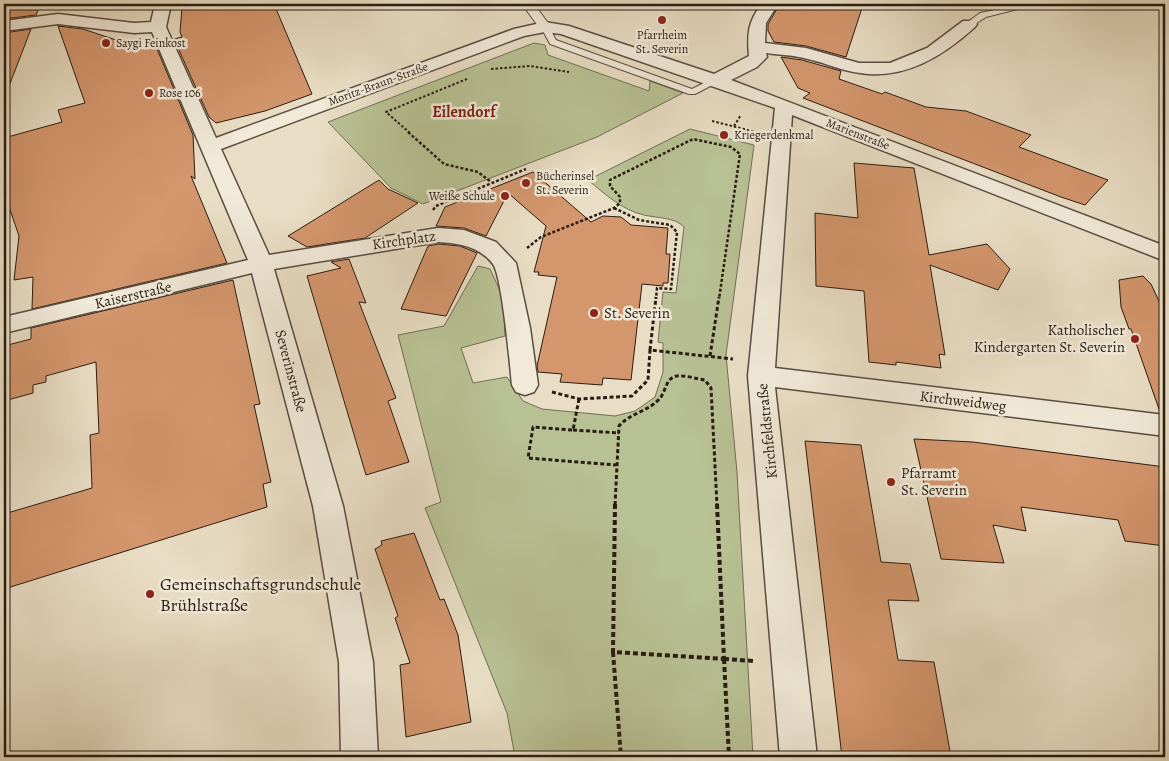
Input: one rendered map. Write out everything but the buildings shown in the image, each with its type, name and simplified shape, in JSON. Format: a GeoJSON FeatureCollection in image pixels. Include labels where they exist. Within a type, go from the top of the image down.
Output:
{"type":"FeatureCollection","features":[{"type":"Feature","properties":{"kind":"street"},"geometry":{"type":"LineString","coordinates":[[4,26],[58,19],[134,28],[158,27],[163,4]]}},
{"type":"Feature","properties":{"kind":"street"},"geometry":{"type":"LineString","coordinates":[[528,4],[545,27]]}},
{"type":"Feature","properties":{"kind":"street"},"geometry":{"type":"LineString","coordinates":[[717,80],[751,63],[758,57],[754,34],[758,18],[770,4]]}},
{"type":"Feature","properties":{"kind":"street"},"geometry":{"type":"LineString","coordinates":[[757,47],[801,52],[862,68],[891,68],[921,59],[950,42],[969,24]]}},
{"type":"Feature","properties":{"kind":"street","name":"Severinstraße"},"geometry":{"type":"LineString","coordinates":[[158,27],[261,264],[328,506],[356,662],[359,757]]}},
{"type":"Feature","properties":{"kind":"street","name":"Marienstraße"},"geometry":{"type":"LineString","coordinates":[[545,27],[579,33],[717,80],[1165,254]]}},
{"type":"Feature","properties":{"kind":"street","name":"Moritz-Braun-Straße"},"geometry":{"type":"LineString","coordinates":[[211,146],[513,34],[545,27]]}},
{"type":"Feature","properties":{"kind":"street","name":"Kirchfeldstraße"},"geometry":{"type":"LineString","coordinates":[[784,105],[761,369],[798,757]]}},
{"type":"Feature","properties":{"kind":"street","name":"Kirchplatz"},"geometry":{"type":"LineString","coordinates":[[261,264],[438,234],[464,238],[488,248],[505,263]]}},
{"type":"Feature","properties":{"kind":"street"},"geometry":{"type":"LineString","coordinates":[[505,263],[518,328],[525,385]]}},
{"type":"Feature","properties":{"kind":"street","name":"Kaiserstraße"},"geometry":{"type":"LineString","coordinates":[[4,325],[261,264]]}},
{"type":"Feature","properties":{"kind":"street","name":"Kirchweidweg"},"geometry":{"type":"LineString","coordinates":[[761,369],[1165,426]]}},
{"type":"Feature","properties":{"kind":"lane"},"geometry":{"type":"LineString","coordinates":[[969,24],[983,15],[1034,4]]}},
{"type":"Feature","properties":{"kind":"lane"},"geometry":{"type":"LineString","coordinates":[[1154,4],[1165,7]]}},
{"type":"Feature","properties":{"kind":"path"},"geometry":{"type":"LineString","coordinates":[[490,69],[514,65],[571,72]]}},
{"type":"Feature","properties":{"kind":"path"},"geometry":{"type":"LineString","coordinates":[[472,77],[386,112],[444,164],[478,172],[491,182]]}},
{"type":"Feature","properties":{"kind":"path"},"geometry":{"type":"LineString","coordinates":[[734,126],[739,118]]}},
{"type":"Feature","properties":{"kind":"path"},"geometry":{"type":"LineString","coordinates":[[712,121],[754,131]]}},
{"type":"Feature","properties":{"kind":"path"},"geometry":{"type":"LineString","coordinates":[[505,263],[541,237],[614,208],[620,203],[620,197],[610,186],[610,180],[687,140],[701,140],[731,147],[740,154],[710,356]]}},
{"type":"Feature","properties":{"kind":"path"},"geometry":{"type":"LineString","coordinates":[[412,238],[436,206],[526,169]]}},
{"type":"Feature","properties":{"kind":"path"},"geometry":{"type":"LineString","coordinates":[[525,385],[579,399],[632,396],[648,380],[657,288],[671,289],[677,232],[670,225],[639,220],[614,208]]}},
{"type":"Feature","properties":{"kind":"path"},"geometry":{"type":"LineString","coordinates":[[650,350],[710,356],[761,369]]}},
{"type":"Feature","properties":{"kind":"path"},"geometry":{"type":"LineString","coordinates":[[621,757],[613,652],[618,433],[624,420],[638,415],[660,398],[669,380],[677,376],[705,380],[710,388],[729,757]]}},
{"type":"Feature","properties":{"kind":"path"},"geometry":{"type":"LineString","coordinates":[[573,430],[579,399]]}},
{"type":"Feature","properties":{"kind":"path"},"geometry":{"type":"LineString","coordinates":[[616,465],[528,458],[533,426],[618,433]]}},
{"type":"Feature","properties":{"kind":"path"},"geometry":{"type":"LineString","coordinates":[[613,652],[789,663]]}},
{"type":"Feature","properties":{"kind":"green space"},"geometry":{"type":"Polygon","coordinates":[[[534,43],[545,45],[548,55],[649,91],[650,81],[683,93],[597,137],[423,204],[391,188],[328,122],[534,43]]]}},
{"type":"Feature","properties":{"kind":"green space"},"geometry":{"type":"Polygon","coordinates":[[[690,129],[754,145],[726,355],[737,472],[753,757],[515,757],[507,713],[425,508],[441,502],[398,335],[444,326],[478,266],[490,269],[503,297],[505,336],[461,348],[473,383],[507,377],[523,401],[542,409],[615,416],[635,411],[655,397],[663,372],[663,343],[658,342],[663,292],[676,293],[684,227],[676,221],[636,213],[614,201],[588,180],[690,129]]]}},
{"type":"Feature","properties":{"kind":"place","name":"Pfarrheim St. Severin"},"geometry":{"type":"Point","coordinates":[662,20]}},
{"type":"Feature","properties":{"kind":"place","name":"Saygi Feinkost"},"geometry":{"type":"Point","coordinates":[106,43]}},
{"type":"Feature","properties":{"kind":"place","name":"Rose 106"},"geometry":{"type":"Point","coordinates":[149,93]}},
{"type":"Feature","properties":{"kind":"place","name":"Kriegerdenkmal"},"geometry":{"type":"Point","coordinates":[724,135]}},
{"type":"Feature","properties":{"kind":"place","name":"Bücherinsel St. Severin"},"geometry":{"type":"Point","coordinates":[526,183]}},
{"type":"Feature","properties":{"kind":"place","name":"Weiße Schule"},"geometry":{"type":"Point","coordinates":[505,196]}},
{"type":"Feature","properties":{"kind":"place","name":"St. Severin"},"geometry":{"type":"Point","coordinates":[594,313]}},
{"type":"Feature","properties":{"kind":"place","name":"Katholischer Kindergarten St. Severin"},"geometry":{"type":"Point","coordinates":[1135,339]}},
{"type":"Feature","properties":{"kind":"place","name":"Pfarramt St. Severin"},"geometry":{"type":"Point","coordinates":[891,482]}},
{"type":"Feature","properties":{"kind":"place","name":"Gemeinschaftsgrundschule Brühlstraße"},"geometry":{"type":"Point","coordinates":[150,594]}},
{"type":"Feature","properties":{"kind":"district","name":"Eilendorf"},"geometry":{"type":"Point","coordinates":[464,112]}}]}
